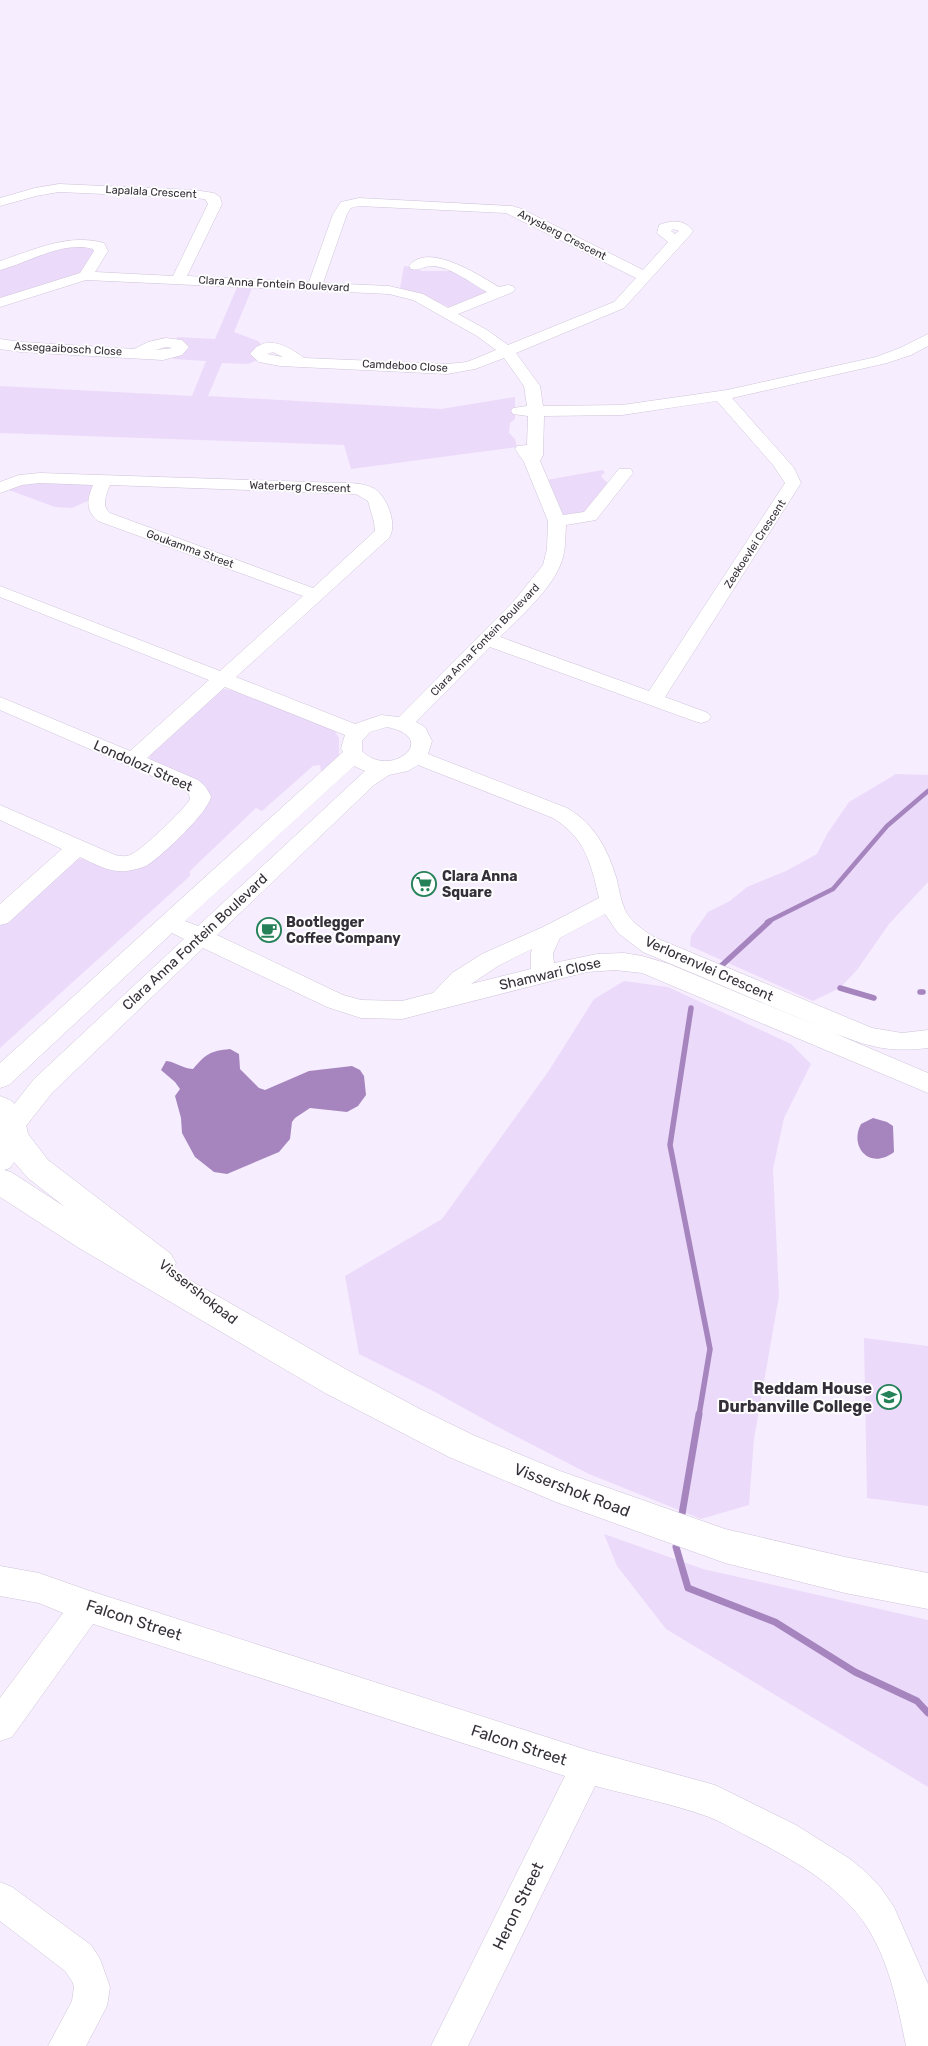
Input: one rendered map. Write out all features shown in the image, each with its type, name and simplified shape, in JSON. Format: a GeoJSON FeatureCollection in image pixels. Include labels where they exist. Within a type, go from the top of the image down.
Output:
{"type":"FeatureCollection","features":[{"type":"Feature","properties":{"kind":"main road","name":"Vissershokpad"},"geometry":{"type":"LineString","coordinates":[[7,1131],[38,1169],[241,1325]]}},
{"type":"Feature","properties":{"kind":"main road","name":"Vissershokpad"},"geometry":{"type":"LineString","coordinates":[[0,1181],[90,1239],[241,1325]]}},
{"type":"Feature","properties":{"kind":"main road","name":"Vissershok Road"},"geometry":{"type":"LineString","coordinates":[[241,1325],[337,1382],[423,1428],[556,1486],[725,1546],[845,1575],[928,1591]]}},
{"type":"Feature","properties":{"kind":"street","name":"Lapalala Crescent"},"geometry":{"type":"LineString","coordinates":[[0,202],[35,192],[59,188],[194,194],[212,197],[215,200],[215,204],[178,280]]}},
{"type":"Feature","properties":{"kind":"street","name":"Anysberg Crescent"},"geometry":{"type":"LineString","coordinates":[[315,286],[340,214],[346,206],[360,202],[507,209],[517,212],[644,276]]}},
{"type":"Feature","properties":{"kind":"street"},"geometry":{"type":"LineString","coordinates":[[507,351],[615,307],[621,303],[676,241]]}},
{"type":"Feature","properties":{"kind":"street"},"geometry":{"type":"LineString","coordinates":[[0,266],[68,244],[87,242],[99,246],[101,251],[85,276]]}},
{"type":"Feature","properties":{"kind":"street"},"geometry":{"type":"LineString","coordinates":[[447,313],[504,291],[451,266]]}},
{"type":"Feature","properties":{"kind":"street","name":"Clara Anna Fontein Boulevard"},"geometry":{"type":"LineString","coordinates":[[0,303],[85,276],[406,292],[418,296],[488,336],[507,351],[522,374],[529,380],[532,386],[536,411],[535,455],[532,461]]}},
{"type":"Feature","properties":{"kind":"street"},"geometry":{"type":"LineString","coordinates":[[519,411],[619,410],[721,396],[891,357],[914,348],[928,339]]}},
{"type":"Feature","properties":{"kind":"street","name":"Assegaaibosch Close"},"geometry":{"type":"LineString","coordinates":[[0,344],[21,348],[137,353]]}},
{"type":"Feature","properties":{"kind":"street","name":"Camdeboo Close"},"geometry":{"type":"LineString","coordinates":[[299,361],[447,369],[470,366],[507,351]]}},
{"type":"Feature","properties":{"kind":"street","name":"Clara Anna Fontein Boulevard"},"geometry":{"type":"LineString","coordinates":[[404,723],[536,588],[552,565],[556,550],[557,520],[532,461],[521,447],[518,381],[522,374]]}},
{"type":"Feature","properties":{"kind":"street","name":"Zeekoevlei Crescent"},"geometry":{"type":"LineString","coordinates":[[653,700],[788,494],[792,483],[788,472],[721,396]]}},
{"type":"Feature","properties":{"kind":"street"},"geometry":{"type":"LineString","coordinates":[[557,520],[590,516],[625,473]]}},
{"type":"Feature","properties":{"kind":"street","name":"Waterberg Crescent"},"geometry":{"type":"LineString","coordinates":[[0,488],[11,483],[29,479],[341,488],[360,489],[370,493],[378,504],[384,526],[383,534],[132,760]]}},
{"type":"Feature","properties":{"kind":"street","name":"Goukamma Street"},"geometry":{"type":"LineString","coordinates":[[103,480],[95,507],[104,517],[316,595]]}},
{"type":"Feature","properties":{"kind":"street"},"geometry":{"type":"LineString","coordinates":[[0,591],[357,732]]}},
{"type":"Feature","properties":{"kind":"street"},"geometry":{"type":"LineString","coordinates":[[487,639],[702,717]]}},
{"type":"Feature","properties":{"kind":"street","name":"Londolozi Street"},"geometry":{"type":"LineString","coordinates":[[0,703],[196,788],[201,795],[198,805],[147,854],[136,861],[123,864],[110,862],[0,812]]}},
{"type":"Feature","properties":{"kind":"street"},"geometry":{"type":"LineString","coordinates":[[378,722],[404,723],[417,730],[423,740],[423,746],[417,756],[403,765],[385,768],[365,764],[353,754],[351,742],[357,732],[363,727],[378,722]]}},
{"type":"Feature","properties":{"kind":"street"},"geometry":{"type":"LineString","coordinates":[[0,1078],[353,754]]}},
{"type":"Feature","properties":{"kind":"street","name":"Verlorenvlei Crescent"},"geometry":{"type":"LineString","coordinates":[[417,756],[560,813],[577,823],[591,841],[606,878],[614,911],[626,928],[651,946],[870,1037],[902,1042],[928,1039]]}},
{"type":"Feature","properties":{"kind":"street","name":"Clara Anna Fontein Boulevard"},"geometry":{"type":"LineString","coordinates":[[7,1131],[43,1086],[367,780],[385,768]]}},
{"type":"Feature","properties":{"kind":"street"},"geometry":{"type":"LineString","coordinates":[[0,917],[77,847]]}},
{"type":"Feature","properties":{"kind":"street"},"geometry":{"type":"LineString","coordinates":[[439,1002],[445,992],[493,959],[516,946],[551,933],[611,901]]}},
{"type":"Feature","properties":{"kind":"street","name":"Shamwari Close"},"geometry":{"type":"LineString","coordinates":[[170,922],[200,938],[348,1006],[388,1011],[414,1008],[439,1002],[587,963],[611,960],[645,964],[928,1083]]}},
{"type":"Feature","properties":{"kind":"street"},"geometry":{"type":"LineString","coordinates":[[543,975],[542,953],[551,933]]}},
{"type":"Feature","properties":{"kind":"street","name":"Falcon Street"},"geometry":{"type":"LineString","coordinates":[[0,1581],[40,1588],[87,1606],[587,1767],[715,1802],[784,1837],[838,1871],[854,1884],[868,1900],[882,1919],[893,1941],[912,1989],[924,2046]]}},
{"type":"Feature","properties":{"kind":"street"},"geometry":{"type":"LineString","coordinates":[[0,1725],[87,1606]]}},
{"type":"Feature","properties":{"kind":"street","name":"Heron Street"},"geometry":{"type":"LineString","coordinates":[[449,2046],[587,1767]]}},
{"type":"Feature","properties":{"kind":"street"},"geometry":{"type":"LineString","coordinates":[[0,1899],[78,1958],[87,1972],[92,1987],[89,2006],[66,2046]]}},
{"type":"Feature","properties":{"kind":"shaded area"},"geometry":{"type":"Polygon","coordinates":[[[73,245],[96,248],[83,272],[0,300],[0,268],[73,245]]]}},
{"type":"Feature","properties":{"kind":"shaded area"},"geometry":{"type":"Polygon","coordinates":[[[404,266],[422,271],[452,271],[487,292],[449,307],[400,288],[404,266]]]}},
{"type":"Feature","properties":{"kind":"shaded area"},"geometry":{"type":"Polygon","coordinates":[[[238,285],[253,286],[234,332],[258,341],[263,346],[258,360],[248,364],[222,363],[208,396],[441,409],[515,397],[515,419],[510,423],[509,433],[515,439],[517,447],[351,469],[344,445],[0,433],[0,386],[192,396],[206,361],[173,359],[177,337],[215,339],[238,285]]]}},
{"type":"Feature","properties":{"kind":"shaded area"},"geometry":{"type":"Polygon","coordinates":[[[603,470],[605,472],[601,476],[609,485],[587,512],[565,516],[562,514],[546,480],[603,470]]]}},
{"type":"Feature","properties":{"kind":"shaded area"},"geometry":{"type":"Polygon","coordinates":[[[23,483],[89,484],[94,487],[90,500],[72,508],[55,507],[6,489],[23,483]]]}},
{"type":"Feature","properties":{"kind":"shaded area"},"geometry":{"type":"Polygon","coordinates":[[[224,689],[236,691],[334,730],[339,738],[339,757],[321,772],[320,765],[313,766],[262,811],[256,808],[190,871],[190,876],[0,1048],[0,922],[78,859],[86,859],[116,869],[205,804],[150,760],[149,754],[224,689]]]}},
{"type":"Feature","properties":{"kind":"shaded area"},"geometry":{"type":"Polygon","coordinates":[[[896,774],[928,775],[928,882],[889,924],[857,970],[840,988],[813,1001],[690,946],[691,936],[708,912],[730,901],[747,887],[786,871],[817,854],[827,834],[849,802],[896,774]]]}},
{"type":"Feature","properties":{"kind":"shaded area"},"geometry":{"type":"Polygon","coordinates":[[[624,981],[668,987],[791,1044],[811,1064],[784,1118],[773,1169],[779,1296],[754,1439],[749,1505],[701,1519],[589,1474],[359,1354],[345,1276],[442,1219],[548,1072],[594,999],[624,981]]]}},
{"type":"Feature","properties":{"kind":"shaded area"},"geometry":{"type":"Polygon","coordinates":[[[230,1049],[239,1054],[240,1069],[259,1088],[265,1090],[309,1071],[352,1066],[360,1070],[364,1076],[366,1095],[358,1106],[347,1112],[310,1108],[292,1122],[290,1139],[279,1152],[227,1174],[214,1172],[195,1157],[182,1133],[181,1118],[175,1096],[180,1089],[161,1070],[166,1061],[193,1069],[209,1054],[230,1049]]]}},
{"type":"Feature","properties":{"kind":"shaded area"},"geometry":{"type":"Polygon","coordinates":[[[873,1118],[893,1126],[894,1152],[877,1159],[869,1157],[864,1153],[860,1148],[858,1140],[861,1124],[873,1118]]]}},
{"type":"Feature","properties":{"kind":"shaded area"},"geometry":{"type":"Polygon","coordinates":[[[864,1338],[928,1346],[928,1506],[867,1498],[864,1338]]]}},
{"type":"Feature","properties":{"kind":"shaded area"},"geometry":{"type":"Polygon","coordinates":[[[604,1534],[703,1569],[928,1620],[928,1787],[666,1629],[617,1566],[604,1534]]]}},
{"type":"Feature","properties":{"kind":"waterway"},"geometry":{"type":"LineString","coordinates":[[767,922],[833,889],[887,826],[928,791]]}},
{"type":"Feature","properties":{"kind":"waterway"},"geometry":{"type":"LineString","coordinates":[[720,967],[770,921]]}},
{"type":"Feature","properties":{"kind":"waterway"},"geometry":{"type":"LineString","coordinates":[[840,988],[874,998]]}},
{"type":"Feature","properties":{"kind":"waterway"},"geometry":{"type":"LineString","coordinates":[[691,1008],[670,1145],[710,1349],[699,1415]]}},
{"type":"Feature","properties":{"kind":"waterway"},"geometry":{"type":"LineString","coordinates":[[682,1514],[699,1414]]}},
{"type":"Feature","properties":{"kind":"waterway"},"geometry":{"type":"LineString","coordinates":[[676,1547],[688,1588],[775,1622],[855,1672],[917,1701],[928,1713]]}},
{"type":"Feature","properties":{"kind":"place","name":"Clara Anna Square"},"geometry":{"type":"Point","coordinates":[424,884]}},
{"type":"Feature","properties":{"kind":"place","name":"Bootlegger Coffee Company"},"geometry":{"type":"Point","coordinates":[269,930]}},
{"type":"Feature","properties":{"kind":"place","name":"Reddam House Durbanville College"},"geometry":{"type":"Point","coordinates":[889,1397]}}]}
